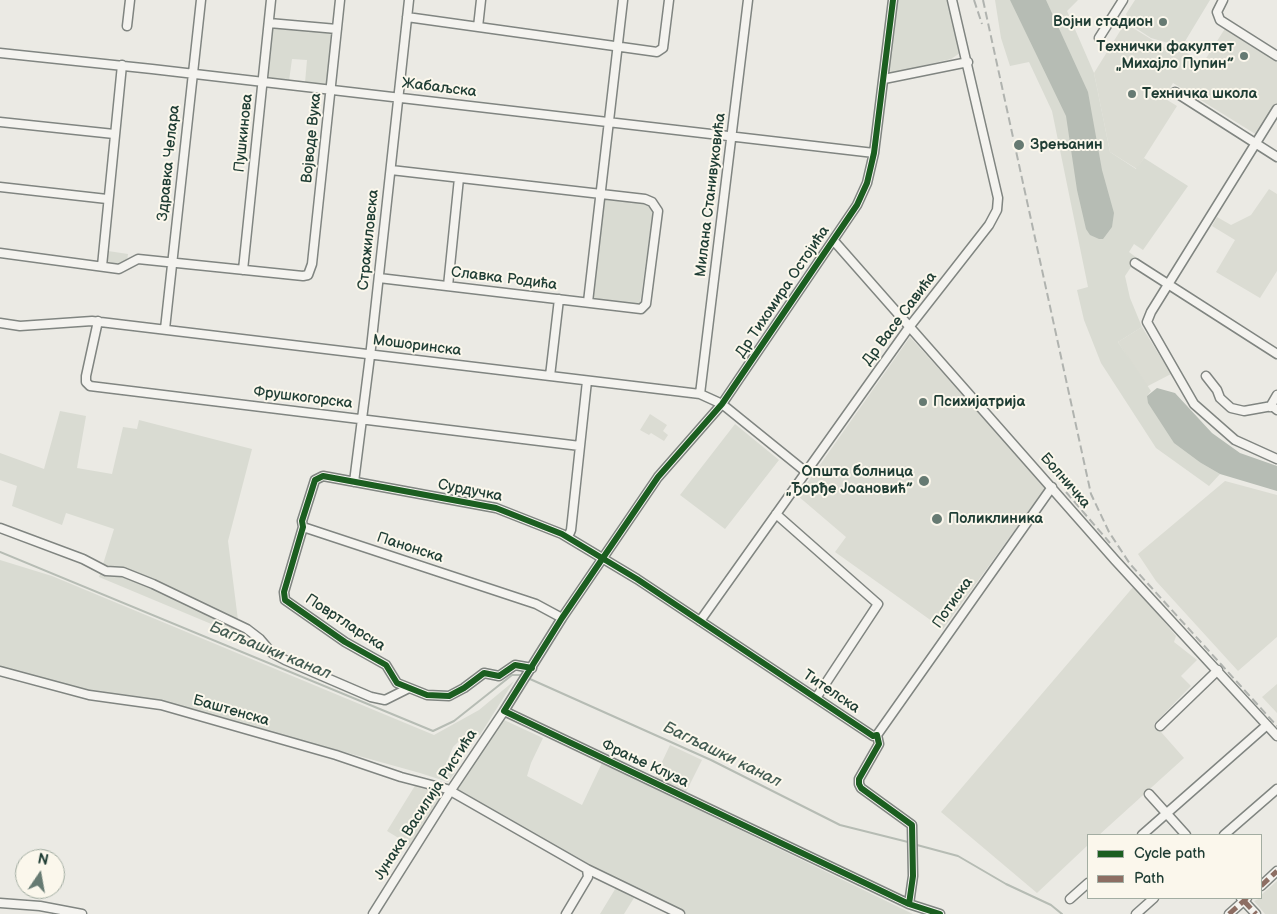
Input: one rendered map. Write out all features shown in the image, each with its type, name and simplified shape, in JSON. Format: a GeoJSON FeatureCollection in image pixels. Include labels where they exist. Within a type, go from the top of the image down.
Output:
{"type":"FeatureCollection","features":[{"type":"Feature","properties":{"kind":"street"},"geometry":{"type":"LineString","coordinates":[[127,26],[130,0]]}},
{"type":"Feature","properties":{"kind":"street","name":"Здравка Челара"},"geometry":{"type":"LineString","coordinates":[[166,329],[201,0]]}},
{"type":"Feature","properties":{"kind":"street","name":"Пушкинова"},"geometry":{"type":"LineString","coordinates":[[243,270],[271,0]]}},
{"type":"Feature","properties":{"kind":"street","name":"Војводе Вука"},"geometry":{"type":"LineString","coordinates":[[243,270],[306,276],[311,272],[340,0]]}},
{"type":"Feature","properties":{"kind":"street","name":"Стражиловска"},"geometry":{"type":"LineString","coordinates":[[354,482],[371,354],[409,0]]}},
{"type":"Feature","properties":{"kind":"street"},"geometry":{"type":"LineString","coordinates":[[478,27],[482,0]]}},
{"type":"Feature","properties":{"kind":"street"},"geometry":{"type":"LineString","coordinates":[[588,302],[623,0]]}},
{"type":"Feature","properties":{"kind":"street"},"geometry":{"type":"LineString","coordinates":[[407,17],[657,52],[662,50],[669,0]]}},
{"type":"Feature","properties":{"kind":"street","name":"Милана Станивуковића"},"geometry":{"type":"LineString","coordinates":[[700,394],[748,0]]}},
{"type":"Feature","properties":{"kind":"street","name":"Др Тихомира Остојића"},"geometry":{"type":"LineString","coordinates":[[602,558],[658,477],[722,404],[834,240],[861,197],[874,153],[893,0]]}},
{"type":"Feature","properties":{"kind":"street","name":"Др Васе Савића"},"geometry":{"type":"LineString","coordinates":[[700,621],[910,326],[989,224],[998,205],[968,62],[952,0]]}},
{"type":"Feature","properties":{"kind":"street"},"geometry":{"type":"LineString","coordinates":[[1099,38],[1123,0]]}},
{"type":"Feature","properties":{"kind":"street"},"geometry":{"type":"LineString","coordinates":[[1223,0],[1217,12],[1220,20],[1277,56]]}},
{"type":"Feature","properties":{"kind":"street"},"geometry":{"type":"LineString","coordinates":[[269,23],[337,30]]}},
{"type":"Feature","properties":{"kind":"street","name":"Жабаљска"},"geometry":{"type":"LineString","coordinates":[[0,53],[193,73],[874,153]]}},
{"type":"Feature","properties":{"kind":"street"},"geometry":{"type":"LineString","coordinates":[[884,79],[968,62]]}},
{"type":"Feature","properties":{"kind":"street"},"geometry":{"type":"LineString","coordinates":[[102,266],[107,199],[122,66]]}},
{"type":"Feature","properties":{"kind":"street"},"geometry":{"type":"LineString","coordinates":[[1175,92],[1277,158]]}},
{"type":"Feature","properties":{"kind":"street"},"geometry":{"type":"LineString","coordinates":[[1277,109],[1151,312],[1147,322],[1194,404],[1224,432],[1250,447],[1277,458]]}},
{"type":"Feature","properties":{"kind":"street"},"geometry":{"type":"LineString","coordinates":[[0,122],[114,134]]}},
{"type":"Feature","properties":{"kind":"street"},"geometry":{"type":"LineString","coordinates":[[391,170],[601,194]]}},
{"type":"Feature","properties":{"kind":"street"},"geometry":{"type":"LineString","coordinates":[[448,286],[459,178]]}},
{"type":"Feature","properties":{"kind":"street"},"geometry":{"type":"LineString","coordinates":[[0,187],[107,199]]}},
{"type":"Feature","properties":{"kind":"street","name":"Славка Родића"},"geometry":{"type":"LineString","coordinates":[[379,278],[641,308],[646,304],[657,208],[648,200],[601,194]]}},
{"type":"Feature","properties":{"kind":"street","name":"Болничка"},"geometry":{"type":"LineString","coordinates":[[834,240],[1052,487],[1277,736]]}},
{"type":"Feature","properties":{"kind":"street"},"geometry":{"type":"LineString","coordinates":[[0,253],[119,269],[138,259],[243,270]]}},
{"type":"Feature","properties":{"kind":"street"},"geometry":{"type":"LineString","coordinates":[[1134,263],[1277,354]]}},
{"type":"Feature","properties":{"kind":"street"},"geometry":{"type":"LineString","coordinates":[[550,376],[559,299]]}},
{"type":"Feature","properties":{"kind":"street","name":"Мошоринска"},"geometry":{"type":"LineString","coordinates":[[0,323],[20,326],[76,320],[98,321],[700,394],[722,404],[806,472]]}},
{"type":"Feature","properties":{"kind":"street","name":"Фрушкогорска"},"geometry":{"type":"LineString","coordinates":[[98,321],[86,376],[86,382],[90,386],[580,446]]}},
{"type":"Feature","properties":{"kind":"street"},"geometry":{"type":"LineString","coordinates":[[1206,376],[1217,390],[1220,398],[1231,408],[1244,411],[1274,408],[1277,395]]}},
{"type":"Feature","properties":{"kind":"street"},"geometry":{"type":"LineString","coordinates":[[568,537],[587,381]]}},
{"type":"Feature","properties":{"kind":"street","name":"Сурдучка"},"geometry":{"type":"LineString","coordinates":[[302,527],[314,483],[323,476],[496,508],[568,537],[602,558]]}},
{"type":"Feature","properties":{"kind":"street","name":"Потиска"},"geometry":{"type":"LineString","coordinates":[[877,734],[1052,487]]}},
{"type":"Feature","properties":{"kind":"street"},"geometry":{"type":"LineString","coordinates":[[776,514],[878,602],[878,608],[816,698]]}},
{"type":"Feature","properties":{"kind":"street","name":"Панонска"},"geometry":{"type":"LineString","coordinates":[[302,527],[536,604],[562,618]]}},
{"type":"Feature","properties":{"kind":"street","name":"Повртларска"},"geometry":{"type":"LineString","coordinates":[[302,527],[284,592],[285,600],[345,642],[386,665],[398,683],[433,697],[444,697],[458,692],[484,673],[499,676],[518,664],[532,668]]}},
{"type":"Feature","properties":{"kind":"street"},"geometry":{"type":"LineString","coordinates":[[0,528],[82,559],[106,571],[123,572],[153,584],[247,629],[260,639],[272,653],[285,660],[371,697],[385,700],[409,688]]}},
{"type":"Feature","properties":{"kind":"street"},"geometry":{"type":"LineString","coordinates":[[504,711],[602,558]]}},
{"type":"Feature","properties":{"kind":"street","name":"Тителска"},"geometry":{"type":"LineString","coordinates":[[602,558],[873,736],[877,734]]}},
{"type":"Feature","properties":{"kind":"street","name":"Баштенска"},"geometry":{"type":"LineString","coordinates":[[0,670],[89,695],[161,706],[451,790],[586,868],[680,914]]}},
{"type":"Feature","properties":{"kind":"street"},"geometry":{"type":"LineString","coordinates":[[1160,726],[1218,670]]}},
{"type":"Feature","properties":{"kind":"street"},"geometry":{"type":"LineString","coordinates":[[398,683],[399,692]]}},
{"type":"Feature","properties":{"kind":"street","name":"Јунака Василија Ристића"},"geometry":{"type":"LineString","coordinates":[[373,914],[451,790],[504,711]]}},
{"type":"Feature","properties":{"kind":"street","name":"Фрање Клуза"},"geometry":{"type":"LineString","coordinates":[[504,711],[909,904],[940,914]]}},
{"type":"Feature","properties":{"kind":"street"},"geometry":{"type":"LineString","coordinates":[[1143,834],[1266,725]]}},
{"type":"Feature","properties":{"kind":"street"},"geometry":{"type":"LineString","coordinates":[[877,734],[879,744],[859,779],[859,784],[861,788],[912,825],[913,876],[909,904]]}},
{"type":"Feature","properties":{"kind":"street"},"geometry":{"type":"LineString","coordinates":[[1225,834],[1277,789]]}},
{"type":"Feature","properties":{"kind":"street"},"geometry":{"type":"LineString","coordinates":[[1149,794],[1185,834]]}},
{"type":"Feature","properties":{"kind":"street"},"geometry":{"type":"LineString","coordinates":[[566,914],[588,877],[586,868]]}},
{"type":"Feature","properties":{"kind":"street"},"geometry":{"type":"LineString","coordinates":[[1262,885],[1277,871]]}},
{"type":"Feature","properties":{"kind":"street"},"geometry":{"type":"LineString","coordinates":[[1070,899],[1087,884]]}},
{"type":"Feature","properties":{"kind":"street"},"geometry":{"type":"LineString","coordinates":[[1136,914],[1153,899]]}},
{"type":"Feature","properties":{"kind":"street"},"geometry":{"type":"LineString","coordinates":[[1229,914],[1244,899],[1256,914]]}},
{"type":"Feature","properties":{"kind":"street"},"geometry":{"type":"LineString","coordinates":[[0,904],[46,906],[82,914]]}},
{"type":"Feature","properties":{"kind":"shaded area"},"geometry":{"type":"Polygon","coordinates":[[[896,0],[949,0],[961,49],[960,53],[951,59],[892,73],[889,71],[896,0]]]}},
{"type":"Feature","properties":{"kind":"shaded area"},"geometry":{"type":"Polygon","coordinates":[[[995,0],[1078,0],[1067,11],[1094,73],[1110,152],[1136,169],[1144,158],[1188,186],[1143,250],[1134,244],[1129,252],[1137,258],[1125,276],[1130,298],[1142,327],[1118,342],[1151,391],[1147,396],[1201,463],[1220,474],[1209,486],[1156,448],[1101,363],[1084,320],[1077,290],[1088,287],[1052,111],[1029,62],[1010,66],[1001,38],[995,0]]]}},
{"type":"Feature","properties":{"kind":"shaded area"},"geometry":{"type":"Polygon","coordinates":[[[1010,0],[1046,0],[1088,92],[1102,170],[1114,213],[1112,227],[1103,239],[1090,235],[1086,229],[1077,190],[1066,116],[1010,0]]]}},
{"type":"Feature","properties":{"kind":"shaded area","name":"Војни стадион"},"geometry":{"type":"Polygon","coordinates":[[[1135,0],[1210,0],[1184,43],[1175,45],[1151,38],[1131,25],[1126,14],[1135,0]]]}},
{"type":"Feature","properties":{"kind":"shaded area"},"geometry":{"type":"Polygon","coordinates":[[[1125,23],[1175,54],[1179,48],[1203,63],[1226,27],[1277,60],[1277,104],[1257,135],[1173,83],[1164,98],[1177,106],[1137,169],[1110,152],[1094,73],[1125,23]]]}},
{"type":"Feature","properties":{"kind":"shaded area"},"geometry":{"type":"Polygon","coordinates":[[[273,25],[332,32],[326,85],[305,83],[307,60],[292,59],[289,81],[268,79],[273,25]]]}},
{"type":"Feature","properties":{"kind":"shaded area"},"geometry":{"type":"Polygon","coordinates":[[[1269,189],[1277,194],[1277,271],[1260,298],[1216,272],[1235,240],[1212,226],[1217,217],[1231,225],[1251,215],[1269,189]]]}},
{"type":"Feature","properties":{"kind":"shaded area"},"geometry":{"type":"Polygon","coordinates":[[[605,198],[645,203],[653,210],[640,304],[593,299],[605,198]]]}},
{"type":"Feature","properties":{"kind":"shaded area"},"geometry":{"type":"Polygon","coordinates":[[[108,251],[128,254],[127,261],[117,264],[107,262],[108,251]]]}},
{"type":"Feature","properties":{"kind":"shaded area"},"geometry":{"type":"Polygon","coordinates":[[[1142,327],[1171,374],[1146,387],[1118,342],[1142,327]]]}},
{"type":"Feature","properties":{"kind":"shaded area","name":"Општа болница „Ђорђе Јоановић”"},"geometry":{"type":"Polygon","coordinates":[[[910,337],[1046,487],[943,629],[835,552],[846,537],[798,496],[910,337]]]}},
{"type":"Feature","properties":{"kind":"shaded area"},"geometry":{"type":"Polygon","coordinates":[[[1157,388],[1175,393],[1212,433],[1240,453],[1277,466],[1277,491],[1220,474],[1174,443],[1148,403],[1147,396],[1157,388]]]}},
{"type":"Feature","properties":{"kind":"shaded area"},"geometry":{"type":"Polygon","coordinates":[[[60,411],[86,416],[77,468],[112,474],[123,427],[137,429],[139,420],[252,449],[228,541],[240,636],[99,577],[114,529],[66,513],[62,525],[12,506],[17,486],[0,480],[0,453],[44,469],[60,411]]]}},
{"type":"Feature","properties":{"kind":"shaded area"},"geometry":{"type":"Polygon","coordinates":[[[650,414],[667,425],[663,431],[668,435],[664,441],[651,433],[649,435],[640,430],[650,414]]]}},
{"type":"Feature","properties":{"kind":"shaded area"},"geometry":{"type":"Polygon","coordinates":[[[735,424],[779,460],[725,529],[680,495],[735,424]]]}},
{"type":"Feature","properties":{"kind":"shaded area"},"geometry":{"type":"Polygon","coordinates":[[[1225,481],[1277,495],[1277,637],[1238,671],[1156,581],[1138,554],[1225,481]]]}},
{"type":"Feature","properties":{"kind":"shaded area"},"geometry":{"type":"Polygon","coordinates":[[[0,560],[52,576],[434,735],[479,710],[514,681],[480,735],[468,732],[453,747],[444,769],[455,773],[448,782],[172,704],[90,691],[0,667],[0,560]]]}},
{"type":"Feature","properties":{"kind":"shaded area"},"geometry":{"type":"Polygon","coordinates":[[[1134,586],[1176,636],[1174,642],[1197,660],[1181,676],[1191,686],[1154,724],[1184,758],[1100,834],[1087,834],[1087,846],[1037,893],[941,812],[1134,586]]]}},
{"type":"Feature","properties":{"kind":"shaded area"},"geometry":{"type":"Polygon","coordinates":[[[1277,684],[1277,713],[1262,697],[1277,684]]]}},
{"type":"Feature","properties":{"kind":"shaded area"},"geometry":{"type":"Polygon","coordinates":[[[504,720],[543,738],[527,776],[582,805],[602,763],[913,914],[686,914],[646,893],[618,883],[456,790],[504,720]]]}},
{"type":"Feature","properties":{"kind":"shaded area"},"geometry":{"type":"Polygon","coordinates":[[[670,745],[702,760],[685,794],[654,779],[670,745]]]}},
{"type":"Feature","properties":{"kind":"shaded area"},"geometry":{"type":"Polygon","coordinates":[[[416,784],[443,792],[410,845],[387,831],[416,784]]]}},
{"type":"Feature","properties":{"kind":"shaded area"},"geometry":{"type":"Polygon","coordinates":[[[1277,881],[1277,914],[1265,914],[1254,901],[1262,899],[1262,894],[1277,881]]]}},
{"type":"Feature","properties":{"kind":"shaded area"},"geometry":{"type":"Polygon","coordinates":[[[617,886],[637,893],[624,914],[600,914],[617,886]]]}},
{"type":"Feature","properties":{"kind":"waterway","name":"Багљашки канал"},"geometry":{"type":"LineString","coordinates":[[0,552],[433,731],[454,721],[512,675],[521,675]]}},
{"type":"Feature","properties":{"kind":"waterway","name":"Багљашки канал"},"geometry":{"type":"LineString","coordinates":[[530,679],[711,760],[840,825],[908,842]]}},
{"type":"Feature","properties":{"kind":"waterway","name":"Багљашки канал"},"geometry":{"type":"LineString","coordinates":[[917,845],[958,856],[1006,884],[1051,905],[1062,914]]}},
{"type":"Feature","properties":{"kind":"railway"},"geometry":{"type":"LineString","coordinates":[[974,0],[982,24]]}},
{"type":"Feature","properties":{"kind":"railway"},"geometry":{"type":"LineString","coordinates":[[983,0],[1091,494],[1109,532],[1130,564],[1277,726]]}},
{"type":"Feature","properties":{"kind":"railway"},"geometry":{"type":"LineString","coordinates":[[1066,492],[1110,543]]}},
{"type":"Feature","properties":{"kind":"marked path"},"geometry":{"type":"LineString","coordinates":[[1262,885],[1277,871]]}},
{"type":"Feature","properties":{"kind":"marked path"},"geometry":{"type":"LineString","coordinates":[[1229,914],[1246,899]]}},
{"type":"Feature","properties":{"kind":"marked path"},"geometry":{"type":"LineString","coordinates":[[1244,901],[1256,914]]}},
{"type":"Feature","properties":{"kind":"cycle path"},"geometry":{"type":"LineString","coordinates":[[893,0],[874,153],[867,183],[857,205],[722,404],[658,477],[562,618],[504,711],[909,904],[940,914]]}},
{"type":"Feature","properties":{"kind":"cycle path"},"geometry":{"type":"LineString","coordinates":[[532,668],[515,665],[499,676],[484,673],[464,688],[449,696],[427,695],[397,683],[386,665],[345,642],[285,600],[284,592],[303,527],[302,521],[315,480],[323,476],[496,508],[562,534],[637,579],[873,736],[877,735],[879,744],[859,779],[859,784],[861,788],[912,825],[913,876],[909,904]]}},
{"type":"Feature","properties":{"kind":"place","name":"Војни стадион"},"geometry":{"type":"Point","coordinates":[1163,22]}},
{"type":"Feature","properties":{"kind":"place","name":"Технички факултет „Михајло Пупин”"},"geometry":{"type":"Point","coordinates":[1244,56]}},
{"type":"Feature","properties":{"kind":"place","name":"Техничка школа"},"geometry":{"type":"Point","coordinates":[1132,94]}},
{"type":"Feature","properties":{"kind":"place","name":"Зрењанин"},"geometry":{"type":"Point","coordinates":[1019,145]}},
{"type":"Feature","properties":{"kind":"place","name":"Психијатрија"},"geometry":{"type":"Point","coordinates":[923,402]}},
{"type":"Feature","properties":{"kind":"place","name":"Општа болница „Ђорђе Јоановић”"},"geometry":{"type":"Point","coordinates":[924,481]}},
{"type":"Feature","properties":{"kind":"place","name":"Поликлиника"},"geometry":{"type":"Point","coordinates":[937,519]}}]}
